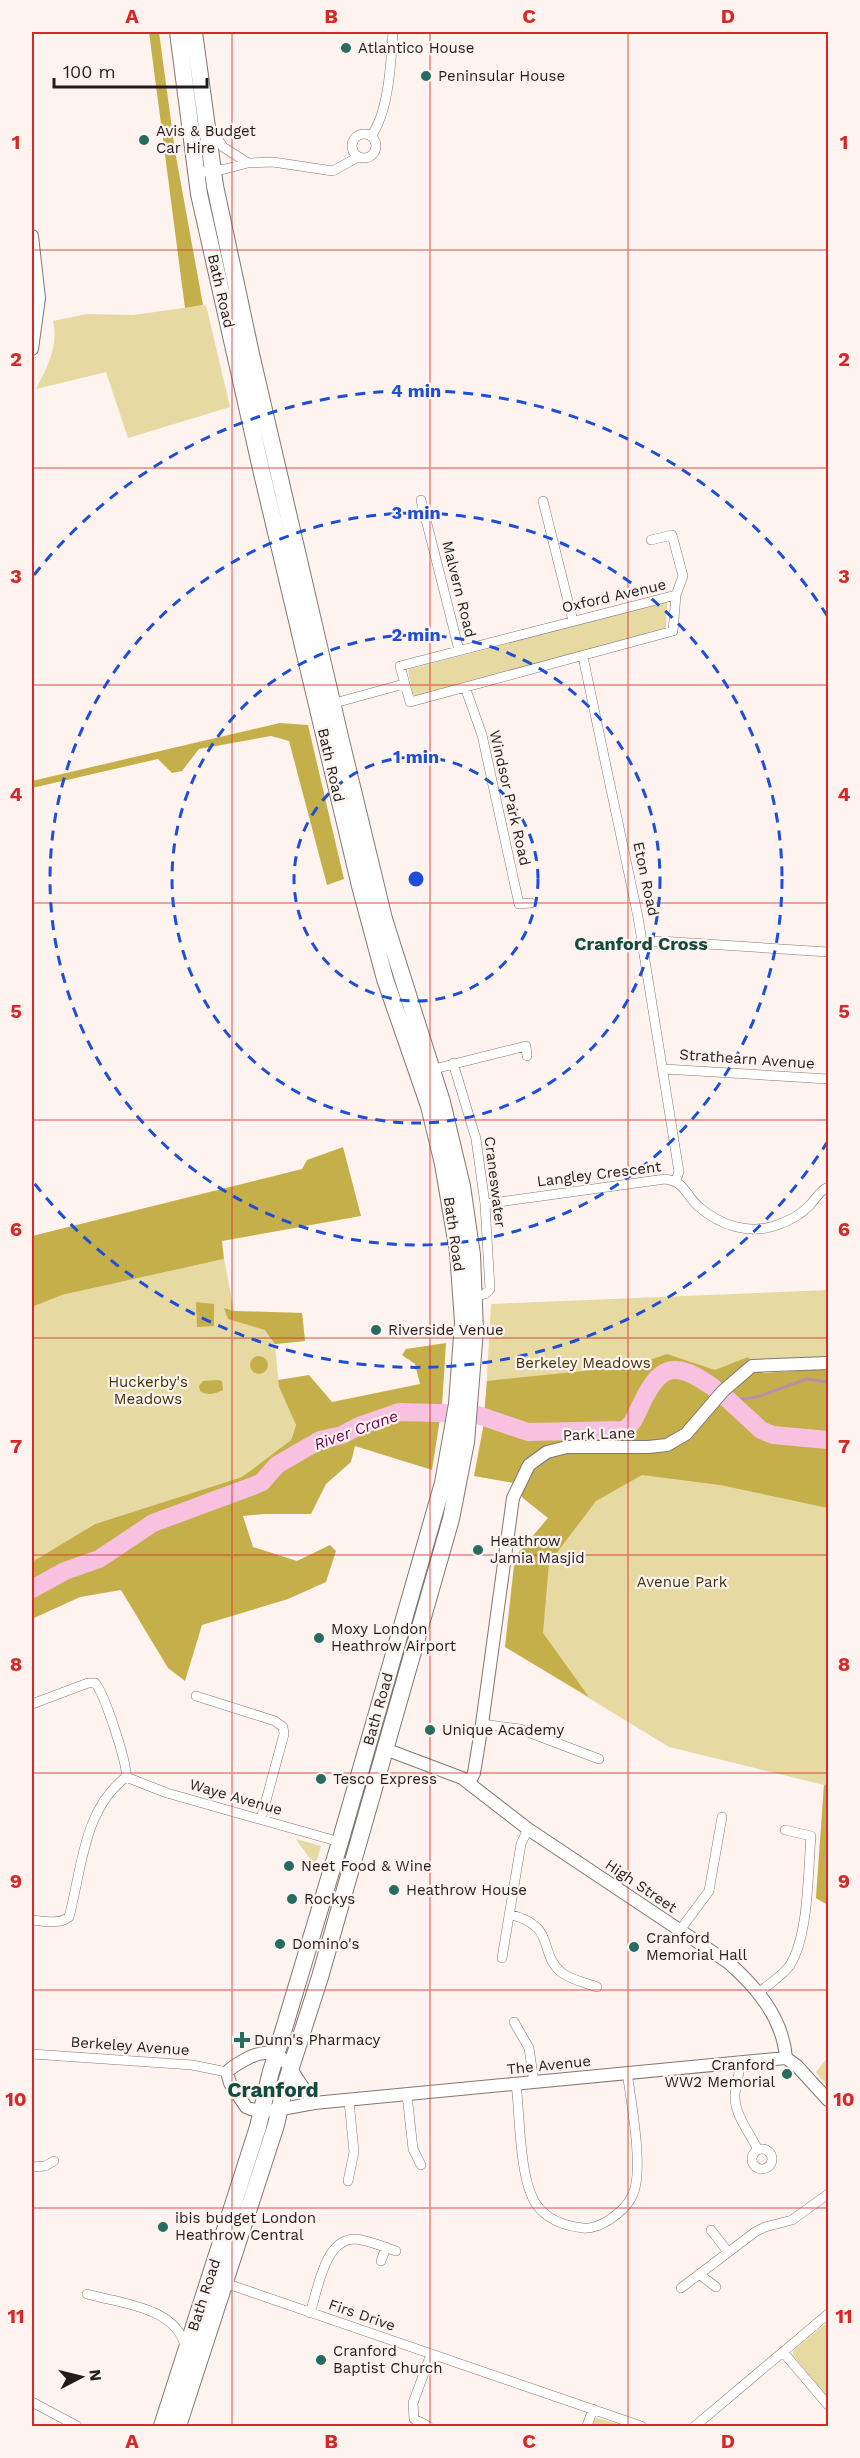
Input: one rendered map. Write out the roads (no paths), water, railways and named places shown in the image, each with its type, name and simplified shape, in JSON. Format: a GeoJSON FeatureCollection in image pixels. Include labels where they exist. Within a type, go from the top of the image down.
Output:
{"type":"FeatureCollection","features":[{"type":"Feature","properties":{"kind":"highway","name":"Bath Road"},"geometry":{"type":"LineString","coordinates":[[178,32],[211,171]]}},
{"type":"Feature","properties":{"kind":"highway","name":"Bath Road"},"geometry":{"type":"LineString","coordinates":[[178,2427],[320,1977],[451,1519],[475,1330],[472,1255],[458,1162],[425,1072],[385,979],[360,886],[325,706],[237,364],[199,195],[211,171],[194,32]]}},
{"type":"Feature","properties":{"kind":"highway","name":"Bath Road"},"geometry":{"type":"LineString","coordinates":[[425,1072],[444,1164],[458,1252],[464,1404]]}},
{"type":"Feature","properties":{"kind":"highway","name":"Bath Road"},"geometry":{"type":"LineString","coordinates":[[162,2427],[258,2127],[276,2054],[441,1491],[459,1442]]}},
{"type":"Feature","properties":{"kind":"highway"},"geometry":{"type":"LineString","coordinates":[[340,1842],[351,1849],[355,1858]]}},
{"type":"Feature","properties":{"kind":"street"},"geometry":{"type":"LineString","coordinates":[[371,136],[377,128],[383,108],[391,66],[393,32]]}},
{"type":"Feature","properties":{"kind":"street"},"geometry":{"type":"LineString","coordinates":[[206,120],[223,147],[248,163]]}},
{"type":"Feature","properties":{"kind":"street"},"geometry":{"type":"LineString","coordinates":[[211,171],[248,163],[273,162],[333,171],[358,157],[366,158],[373,153],[375,142],[371,136],[360,134],[352,141],[353,152],[358,157]]}},
{"type":"Feature","properties":{"kind":"street"},"geometry":{"type":"LineString","coordinates":[[32,236],[39,297],[32,349]]}},
{"type":"Feature","properties":{"kind":"street","name":"Malvern Road"},"geometry":{"type":"LineString","coordinates":[[421,500],[459,650]]}},
{"type":"Feature","properties":{"kind":"street"},"geometry":{"type":"LineString","coordinates":[[543,501],[573,621]]}},
{"type":"Feature","properties":{"kind":"street"},"geometry":{"type":"LineString","coordinates":[[651,540],[677,534],[682,576],[676,595]]}},
{"type":"Feature","properties":{"kind":"street","name":"Oxford Avenue"},"geometry":{"type":"LineString","coordinates":[[676,595],[673,631],[410,702],[400,666],[459,650],[573,621],[676,595]]}},
{"type":"Feature","properties":{"kind":"street","name":"Eton Road"},"geometry":{"type":"LineString","coordinates":[[583,657],[643,943],[679,1172],[676,1180]]}},
{"type":"Feature","properties":{"kind":"street"},"geometry":{"type":"LineString","coordinates":[[325,706],[404,684]]}},
{"type":"Feature","properties":{"kind":"street","name":"Windsor Park Road"},"geometry":{"type":"LineString","coordinates":[[465,687],[482,735],[519,904],[531,903]]}},
{"type":"Feature","properties":{"kind":"street"},"geometry":{"type":"LineString","coordinates":[[643,943],[660,941],[828,952]]}},
{"type":"Feature","properties":{"kind":"street"},"geometry":{"type":"LineString","coordinates":[[425,1072],[526,1046]]}},
{"type":"Feature","properties":{"kind":"street","name":"Craneswater"},"geometry":{"type":"LineString","coordinates":[[453,1063],[476,1139],[485,1204],[490,1289],[485,1294],[474,1297]]}},
{"type":"Feature","properties":{"kind":"street","name":"Strathearn Avenue"},"geometry":{"type":"LineString","coordinates":[[664,1069],[828,1079]]}},
{"type":"Feature","properties":{"kind":"street"},"geometry":{"type":"LineString","coordinates":[[827,1187],[828,1177]]}},
{"type":"Feature","properties":{"kind":"street","name":"Langley Crescent"},"geometry":{"type":"LineString","coordinates":[[485,1204],[665,1179],[676,1180],[698,1206],[721,1222],[752,1230],[778,1225],[797,1216],[827,1187]]}},
{"type":"Feature","properties":{"kind":"street","name":"Park Lane"},"geometry":{"type":"LineString","coordinates":[[469,1784],[474,1773],[482,1724],[513,1498],[529,1465],[547,1452],[567,1447],[648,1447],[667,1444],[686,1434],[723,1391],[752,1366],[828,1363]]}},
{"type":"Feature","properties":{"kind":"street"},"geometry":{"type":"LineString","coordinates":[[32,1704],[88,1683],[95,1683],[100,1689],[105,1704],[125,1766],[126,1777],[116,1785],[90,1825],[69,1917],[64,1921],[32,1920]]}},
{"type":"Feature","properties":{"kind":"street"},"geometry":{"type":"LineString","coordinates":[[196,1696],[275,1721],[283,1727],[284,1734],[261,1819]]}},
{"type":"Feature","properties":{"kind":"street"},"geometry":{"type":"LineString","coordinates":[[482,1724],[520,1729],[599,1759]]}},
{"type":"Feature","properties":{"kind":"street","name":"High Street"},"geometry":{"type":"LineString","coordinates":[[385,1749],[453,1774],[528,1829],[729,1963],[753,1984],[759,1993],[781,2032],[786,2058]]}},
{"type":"Feature","properties":{"kind":"street","name":"Waye Avenue"},"geometry":{"type":"LineString","coordinates":[[126,1777],[166,1793],[340,1842]]}},
{"type":"Feature","properties":{"kind":"street"},"geometry":{"type":"LineString","coordinates":[[680,1930],[709,1891],[722,1817]]}},
{"type":"Feature","properties":{"kind":"street"},"geometry":{"type":"LineString","coordinates":[[502,1958],[520,1844],[528,1829]]}},
{"type":"Feature","properties":{"kind":"street"},"geometry":{"type":"LineString","coordinates":[[759,1993],[790,1966],[799,1945],[805,1909],[811,1836],[785,1830]]}},
{"type":"Feature","properties":{"kind":"street"},"geometry":{"type":"LineString","coordinates":[[509,1914],[529,1921],[541,1931],[552,1958],[563,1973],[597,1988]]}},
{"type":"Feature","properties":{"kind":"street"},"geometry":{"type":"LineString","coordinates":[[514,2022],[529,2048],[534,2082]]}},
{"type":"Feature","properties":{"kind":"street"},"geometry":{"type":"LineString","coordinates":[[279,2108],[249,2109],[241,2102],[230,2083],[227,2072],[234,2065],[261,2053],[276,2054],[291,2065],[299,2083],[314,2103]]}},
{"type":"Feature","properties":{"kind":"street","name":"Berkeley Avenue"},"geometry":{"type":"LineString","coordinates":[[32,2054],[192,2065],[227,2072]]}},
{"type":"Feature","properties":{"kind":"street"},"geometry":{"type":"LineString","coordinates":[[786,2058],[797,2066],[828,2100]]}},
{"type":"Feature","properties":{"kind":"street","name":"The Avenue"},"geometry":{"type":"LineString","coordinates":[[279,2108],[786,2058]]}},
{"type":"Feature","properties":{"kind":"street"},"geometry":{"type":"LineString","coordinates":[[739,2061],[740,2076],[735,2093],[737,2113],[758,2150]]}},
{"type":"Feature","properties":{"kind":"street"},"geometry":{"type":"LineString","coordinates":[[516,2084],[526,2182],[536,2204],[550,2218],[568,2226],[587,2229],[602,2224],[622,2211],[634,2193],[638,2172],[627,2072]]}},
{"type":"Feature","properties":{"kind":"street"},"geometry":{"type":"LineString","coordinates":[[407,2095],[413,2149],[421,2165]]}},
{"type":"Feature","properties":{"kind":"street"},"geometry":{"type":"LineString","coordinates":[[348,2181],[354,2152],[349,2101]]}},
{"type":"Feature","properties":{"kind":"street"},"geometry":{"type":"LineString","coordinates":[[32,2167],[45,2166],[54,2161]]}},
{"type":"Feature","properties":{"kind":"street"},"geometry":{"type":"LineString","coordinates":[[681,2288],[755,2232],[792,2220],[828,2194]]}},
{"type":"Feature","properties":{"kind":"street"},"geometry":{"type":"LineString","coordinates":[[711,2230],[728,2252]]}},
{"type":"Feature","properties":{"kind":"street"},"geometry":{"type":"LineString","coordinates":[[310,2313],[328,2257],[335,2247],[354,2239],[396,2251]]}},
{"type":"Feature","properties":{"kind":"street"},"geometry":{"type":"LineString","coordinates":[[381,2261],[386,2247]]}},
{"type":"Feature","properties":{"kind":"street"},"geometry":{"type":"LineString","coordinates":[[699,2274],[716,2287]]}},
{"type":"Feature","properties":{"kind":"street","name":"Firs Drive"},"geometry":{"type":"LineString","coordinates":[[225,2283],[640,2427]]}},
{"type":"Feature","properties":{"kind":"street"},"geometry":{"type":"LineString","coordinates":[[87,2294],[157,2314],[171,2323],[193,2329]]}},
{"type":"Feature","properties":{"kind":"street"},"geometry":{"type":"LineString","coordinates":[[695,2427],[828,2314]]}},
{"type":"Feature","properties":{"kind":"street"},"geometry":{"type":"LineString","coordinates":[[171,2323],[182,2337],[186,2352]]}},
{"type":"Feature","properties":{"kind":"street"},"geometry":{"type":"LineString","coordinates":[[783,2352],[828,2405]]}},
{"type":"Feature","properties":{"kind":"street"},"geometry":{"type":"LineString","coordinates":[[428,2427],[414,2419],[412,2408],[431,2354]]}},
{"type":"Feature","properties":{"kind":"street"},"geometry":{"type":"LineString","coordinates":[[32,2402],[77,2427]]}},
{"type":"Feature","properties":{"kind":"street"},"geometry":{"type":"LineString","coordinates":[[587,2427],[593,2409]]}},
{"type":"Feature","properties":{"kind":"waterway","name":"River Crane"},"geometry":{"type":"LineString","coordinates":[[32,1589],[65,1571],[99,1559],[153,1523],[262,1482],[277,1465],[320,1440],[342,1435],[359,1426],[399,1412],[475,1414],[528,1432],[622,1430],[633,1421],[654,1383],[661,1375],[669,1371],[678,1370],[688,1373],[714,1388]]}},
{"type":"Feature","properties":{"kind":"waterway"},"geometry":{"type":"LineString","coordinates":[[731,1401],[757,1397],[807,1379],[828,1382]]}},
{"type":"Feature","properties":{"kind":"waterway","name":"River Crane"},"geometry":{"type":"LineString","coordinates":[[722,1394],[761,1430],[773,1435],[828,1440]]}},
{"type":"Feature","properties":{"kind":"place","name":"Atlantico House"},"geometry":{"type":"Point","coordinates":[346,48]}},
{"type":"Feature","properties":{"kind":"place","name":"Peninsular House"},"geometry":{"type":"Point","coordinates":[426,76]}},
{"type":"Feature","properties":{"kind":"place","name":"Avis & Budget Car Hire"},"geometry":{"type":"Point","coordinates":[144,140]}},
{"type":"Feature","properties":{"kind":"place","name":"Riverside Venue"},"geometry":{"type":"Point","coordinates":[376,1330]}},
{"type":"Feature","properties":{"kind":"place","name":"Heathrow Jamia Masjid"},"geometry":{"type":"Point","coordinates":[478,1550]}},
{"type":"Feature","properties":{"kind":"place","name":"Moxy London Heathrow Airport"},"geometry":{"type":"Point","coordinates":[319,1638]}},
{"type":"Feature","properties":{"kind":"place","name":"Unique Academy"},"geometry":{"type":"Point","coordinates":[430,1730]}},
{"type":"Feature","properties":{"kind":"place","name":"Tesco Express"},"geometry":{"type":"Point","coordinates":[321,1779]}},
{"type":"Feature","properties":{"kind":"place","name":"Neet Food & Wine"},"geometry":{"type":"Point","coordinates":[289,1866]}},
{"type":"Feature","properties":{"kind":"place","name":"Heathrow House"},"geometry":{"type":"Point","coordinates":[394,1890]}},
{"type":"Feature","properties":{"kind":"place","name":"Rockys"},"geometry":{"type":"Point","coordinates":[292,1899]}},
{"type":"Feature","properties":{"kind":"place","name":"Domino's"},"geometry":{"type":"Point","coordinates":[280,1944]}},
{"type":"Feature","properties":{"kind":"place","name":"Cranford Memorial Hall"},"geometry":{"type":"Point","coordinates":[634,1947]}},
{"type":"Feature","properties":{"kind":"place","name":"Dunn's Pharmacy"},"geometry":{"type":"Point","coordinates":[242,2040]}},
{"type":"Feature","properties":{"kind":"place","name":"Cranford WW2 Memorial"},"geometry":{"type":"Point","coordinates":[787,2074]}},
{"type":"Feature","properties":{"kind":"place","name":"ibis budget London Heathrow Central"},"geometry":{"type":"Point","coordinates":[163,2227]}},
{"type":"Feature","properties":{"kind":"place","name":"Cranford Baptist Church"},"geometry":{"type":"Point","coordinates":[321,2360]}},
{"type":"Feature","properties":{"kind":"district","name":"Cranford Cross"},"geometry":{"type":"Point","coordinates":[641,943]}},
{"type":"Feature","properties":{"kind":"district","name":"Cranford"},"geometry":{"type":"Point","coordinates":[273,2089]}},
{"type":"Feature","properties":{"kind":"park label","name":"Berkeley Meadows"},"geometry":{"type":"Point","coordinates":[583,1363]}},
{"type":"Feature","properties":{"kind":"park label","name":"Huckerby's Meadows"},"geometry":{"type":"Point","coordinates":[148,1390]}},
{"type":"Feature","properties":{"kind":"park label","name":"Avenue Park"},"geometry":{"type":"Point","coordinates":[682,1582]}}]}
